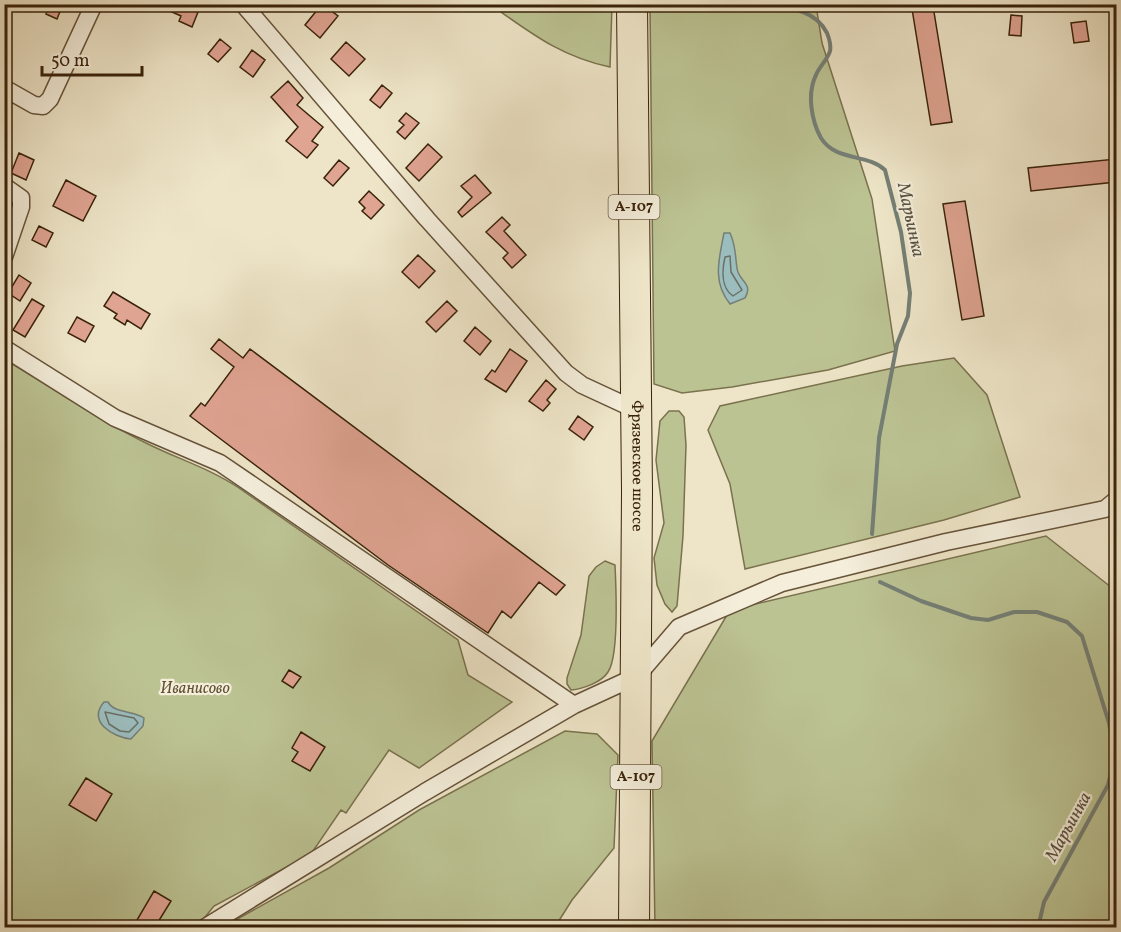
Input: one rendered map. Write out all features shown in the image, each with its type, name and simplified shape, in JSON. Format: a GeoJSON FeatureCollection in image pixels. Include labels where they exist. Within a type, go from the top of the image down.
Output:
{"type":"FeatureCollection","features":[{"type":"Feature","properties":{"kind":"highway","name":"Фрязевское шоссе"},"geometry":{"type":"LineString","coordinates":[[632,4],[637,676],[634,927]]}},
{"type":"Feature","properties":{"kind":"street"},"geometry":{"type":"LineString","coordinates":[[4,88],[34,105],[43,106],[50,99],[94,4]]}},
{"type":"Feature","properties":{"kind":"street"},"geometry":{"type":"LineString","coordinates":[[243,4],[427,219],[566,373],[582,385],[636,410]]}},
{"type":"Feature","properties":{"kind":"street"},"geometry":{"type":"LineString","coordinates":[[4,186],[21,198],[21,207],[4,256]]}},
{"type":"Feature","properties":{"kind":"street"},"geometry":{"type":"LineString","coordinates":[[4,348],[115,418],[220,463],[574,705]]}},
{"type":"Feature","properties":{"kind":"street"},"geometry":{"type":"LineString","coordinates":[[204,927],[425,792],[574,705],[637,676],[680,627],[782,583],[946,542],[1105,509],[1116,500]]}},
{"type":"Feature","properties":{"kind":"green space"},"geometry":{"type":"Polygon","coordinates":[[[491,5],[612,5],[610,67],[576,57],[547,43],[491,5]]]}},
{"type":"Feature","properties":{"kind":"green space"},"geometry":{"type":"Polygon","coordinates":[[[650,5],[816,5],[822,43],[872,199],[895,351],[828,370],[732,387],[682,393],[654,384],[650,5]]]}},
{"type":"Feature","properties":{"kind":"green space"},"geometry":{"type":"Polygon","coordinates":[[[954,358],[987,395],[1020,497],[944,520],[745,569],[730,484],[708,430],[720,406],[902,366],[954,358]]]}},
{"type":"Feature","properties":{"kind":"green space","name":"Иванисово"},"geometry":{"type":"Polygon","coordinates":[[[4,359],[129,435],[217,475],[239,488],[458,640],[468,675],[512,702],[419,768],[389,750],[346,813],[341,810],[311,854],[214,906],[201,922],[192,927],[5,927],[4,359]]]}},
{"type":"Feature","properties":{"kind":"green space"},"geometry":{"type":"Polygon","coordinates":[[[669,411],[679,411],[684,417],[686,445],[683,536],[677,606],[672,612],[665,604],[657,585],[654,558],[664,523],[656,460],[660,421],[669,411]]]}},
{"type":"Feature","properties":{"kind":"green space"},"geometry":{"type":"Polygon","coordinates":[[[1046,536],[1116,591],[1116,927],[655,927],[652,741],[730,610],[1046,536]]]}},
{"type":"Feature","properties":{"kind":"green space"},"geometry":{"type":"Polygon","coordinates":[[[605,561],[615,565],[616,620],[612,664],[605,676],[597,682],[571,690],[567,684],[567,678],[581,635],[589,576],[605,561]]]}},
{"type":"Feature","properties":{"kind":"green space"},"geometry":{"type":"Polygon","coordinates":[[[565,731],[597,734],[618,755],[614,848],[572,900],[555,927],[223,927],[329,868],[419,810],[565,731]]]}},
{"type":"Feature","properties":{"kind":"water"},"geometry":{"type":"Polygon","coordinates":[[[724,233],[730,233],[738,272],[748,289],[745,298],[730,304],[724,296],[718,270],[724,233]]]}},
{"type":"Feature","properties":{"kind":"water"},"geometry":{"type":"Polygon","coordinates":[[[104,702],[144,718],[143,726],[131,739],[110,732],[100,722],[100,709],[104,702]]]}},
{"type":"Feature","properties":{"kind":"building"},"geometry":{"type":"Polygon","coordinates":[[[50,4],[63,4],[57,19],[46,14],[50,4]]]}},
{"type":"Feature","properties":{"kind":"building"},"geometry":{"type":"Polygon","coordinates":[[[154,4],[194,4],[200,7],[192,27],[179,21],[181,16],[154,4]]]}},
{"type":"Feature","properties":{"kind":"building"},"geometry":{"type":"Polygon","coordinates":[[[322,4],[338,16],[320,38],[305,25],[322,4]]]}},
{"type":"Feature","properties":{"kind":"building"},"geometry":{"type":"Polygon","coordinates":[[[933,6],[952,122],[931,125],[912,9],[933,6]]]}},
{"type":"Feature","properties":{"kind":"building"},"geometry":{"type":"Polygon","coordinates":[[[1011,15],[1022,16],[1021,36],[1009,35],[1011,15]]]}},
{"type":"Feature","properties":{"kind":"building"},"geometry":{"type":"Polygon","coordinates":[[[1086,21],[1089,41],[1074,43],[1071,23],[1086,21]]]}},
{"type":"Feature","properties":{"kind":"building"},"geometry":{"type":"Polygon","coordinates":[[[220,39],[231,48],[218,62],[208,54],[220,39]]]}},
{"type":"Feature","properties":{"kind":"building"},"geometry":{"type":"Polygon","coordinates":[[[346,42],[365,59],[349,76],[331,59],[346,42]]]}},
{"type":"Feature","properties":{"kind":"building"},"geometry":{"type":"Polygon","coordinates":[[[252,50],[265,60],[253,77],[240,67],[252,50]]]}},
{"type":"Feature","properties":{"kind":"building"},"geometry":{"type":"Polygon","coordinates":[[[288,81],[303,98],[297,105],[323,127],[312,141],[318,145],[307,158],[286,141],[298,127],[271,97],[288,81]]]}},
{"type":"Feature","properties":{"kind":"building"},"geometry":{"type":"Polygon","coordinates":[[[382,85],[392,93],[380,108],[370,100],[382,85]]]}},
{"type":"Feature","properties":{"kind":"building"},"geometry":{"type":"Polygon","coordinates":[[[406,113],[419,123],[405,139],[397,132],[404,125],[399,121],[406,113]]]}},
{"type":"Feature","properties":{"kind":"building"},"geometry":{"type":"Polygon","coordinates":[[[428,144],[442,157],[419,181],[406,168],[428,144]]]}},
{"type":"Feature","properties":{"kind":"building"},"geometry":{"type":"Polygon","coordinates":[[[19,153],[34,160],[26,180],[11,173],[19,153]]]}},
{"type":"Feature","properties":{"kind":"building"},"geometry":{"type":"Polygon","coordinates":[[[1116,159],[1116,182],[1031,191],[1028,168],[1116,159]]]}},
{"type":"Feature","properties":{"kind":"building"},"geometry":{"type":"Polygon","coordinates":[[[339,160],[349,168],[333,186],[324,178],[339,160]]]}},
{"type":"Feature","properties":{"kind":"building"},"geometry":{"type":"Polygon","coordinates":[[[475,175],[491,193],[462,217],[458,212],[472,197],[461,186],[475,175]]]}},
{"type":"Feature","properties":{"kind":"building"},"geometry":{"type":"Polygon","coordinates":[[[66,180],[96,196],[83,221],[53,206],[66,180]]]}},
{"type":"Feature","properties":{"kind":"building"},"geometry":{"type":"Polygon","coordinates":[[[369,191],[384,205],[371,219],[362,211],[365,208],[359,202],[369,191]]]}},
{"type":"Feature","properties":{"kind":"building"},"geometry":{"type":"Polygon","coordinates":[[[965,201],[984,316],[962,320],[943,204],[965,201]]]}},
{"type":"Feature","properties":{"kind":"building"},"geometry":{"type":"Polygon","coordinates":[[[502,217],[510,225],[504,231],[526,255],[512,268],[503,258],[508,253],[486,232],[502,217]]]}},
{"type":"Feature","properties":{"kind":"building"},"geometry":{"type":"Polygon","coordinates":[[[39,226],[53,233],[46,247],[32,240],[39,226]]]}},
{"type":"Feature","properties":{"kind":"building"},"geometry":{"type":"Polygon","coordinates":[[[418,255],[435,271],[419,288],[402,272],[418,255]]]}},
{"type":"Feature","properties":{"kind":"building"},"geometry":{"type":"Polygon","coordinates":[[[19,275],[31,283],[20,301],[8,293],[19,275]]]}},
{"type":"Feature","properties":{"kind":"building"},"geometry":{"type":"Polygon","coordinates":[[[113,292],[150,314],[141,329],[127,320],[125,325],[114,318],[117,314],[104,306],[113,292]]]}},
{"type":"Feature","properties":{"kind":"building"},"geometry":{"type":"Polygon","coordinates":[[[32,299],[44,306],[25,337],[13,330],[32,299]]]}},
{"type":"Feature","properties":{"kind":"building"},"geometry":{"type":"Polygon","coordinates":[[[447,301],[457,311],[436,332],[426,322],[447,301]]]}},
{"type":"Feature","properties":{"kind":"building"},"geometry":{"type":"Polygon","coordinates":[[[77,317],[94,326],[85,342],[68,333],[77,317]]]}},
{"type":"Feature","properties":{"kind":"building"},"geometry":{"type":"Polygon","coordinates":[[[475,327],[491,341],[480,355],[464,341],[475,327]]]}},
{"type":"Feature","properties":{"kind":"building"},"geometry":{"type":"Polygon","coordinates":[[[219,339],[243,358],[250,349],[565,585],[556,595],[539,582],[511,618],[502,611],[488,633],[388,565],[190,416],[201,403],[205,406],[234,367],[211,349],[219,339]]]}},
{"type":"Feature","properties":{"kind":"building"},"geometry":{"type":"Polygon","coordinates":[[[510,349],[527,361],[506,392],[485,379],[492,370],[495,372],[510,349]]]}},
{"type":"Feature","properties":{"kind":"building"},"geometry":{"type":"Polygon","coordinates":[[[546,380],[556,389],[547,400],[550,403],[543,411],[529,401],[546,380]]]}},
{"type":"Feature","properties":{"kind":"building"},"geometry":{"type":"Polygon","coordinates":[[[578,416],[593,427],[584,440],[569,429],[578,416]]]}},
{"type":"Feature","properties":{"kind":"building"},"geometry":{"type":"Polygon","coordinates":[[[289,670],[301,677],[293,688],[282,681],[289,670]]]}},
{"type":"Feature","properties":{"kind":"building"},"geometry":{"type":"Polygon","coordinates":[[[301,732],[325,747],[310,771],[292,761],[298,752],[292,748],[301,732]]]}},
{"type":"Feature","properties":{"kind":"building"},"geometry":{"type":"Polygon","coordinates":[[[86,778],[112,794],[96,821],[69,805],[86,778]]]}},
{"type":"Feature","properties":{"kind":"building"},"geometry":{"type":"Polygon","coordinates":[[[154,891],[171,901],[155,927],[149,927],[137,920],[154,891]]]}},
{"type":"Feature","properties":{"kind":"waterway","name":"Марьинка"},"geometry":{"type":"LineString","coordinates":[[758,4],[806,13],[821,24],[827,33],[830,51],[817,72],[811,98],[818,131],[827,146],[835,151],[870,161],[885,170],[901,232],[910,293],[908,316],[897,344],[879,438],[872,534]]}},
{"type":"Feature","properties":{"kind":"waterway","name":"Марьинка"},"geometry":{"type":"LineString","coordinates":[[880,582],[921,601],[971,618],[988,620],[1014,612],[1037,612],[1067,622],[1082,636],[1109,723],[1115,756],[1108,785],[1044,902],[1038,928]]}}]}
